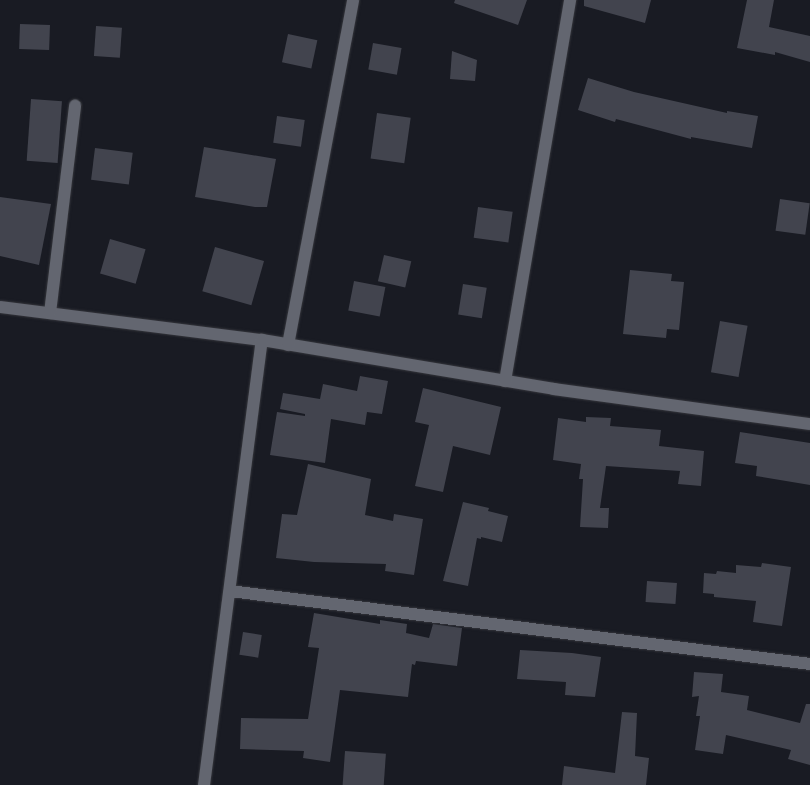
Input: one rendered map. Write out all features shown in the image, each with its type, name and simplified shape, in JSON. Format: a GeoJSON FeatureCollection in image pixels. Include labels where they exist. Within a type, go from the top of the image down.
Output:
{"type":"FeatureCollection","features":[{"type":"Feature","properties":{"kind":"street"},"geometry":{"type":"LineString","coordinates":[[288,344],[353,0]]}},
{"type":"Feature","properties":{"kind":"street"},"geometry":{"type":"LineString","coordinates":[[505,381],[570,0]]}},
{"type":"Feature","properties":{"kind":"street"},"geometry":{"type":"LineString","coordinates":[[50,313],[75,105]]}},
{"type":"Feature","properties":{"kind":"street"},"geometry":{"type":"LineString","coordinates":[[0,307],[262,340],[505,381],[810,424]]}},
{"type":"Feature","properties":{"kind":"street"},"geometry":{"type":"LineString","coordinates":[[204,785],[262,340]]}},
{"type":"Feature","properties":{"kind":"street"},"geometry":{"type":"LineString","coordinates":[[230,591],[810,664]]}},
{"type":"Feature","properties":{"kind":"building"},"geometry":{"type":"Polygon","coordinates":[[[455,0],[527,0],[518,25],[454,3],[455,0]]]}},
{"type":"Feature","properties":{"kind":"building"},"geometry":{"type":"Polygon","coordinates":[[[584,0],[651,0],[645,23],[584,6],[584,0]]]}},
{"type":"Feature","properties":{"kind":"building"},"geometry":{"type":"Polygon","coordinates":[[[747,0],[774,0],[769,27],[810,36],[810,62],[775,52],[775,55],[737,48],[747,0]]]}},
{"type":"Feature","properties":{"kind":"building"},"geometry":{"type":"Polygon","coordinates":[[[20,24],[50,25],[49,50],[19,49],[20,24]]]}},
{"type":"Feature","properties":{"kind":"building"},"geometry":{"type":"Polygon","coordinates":[[[96,26],[122,28],[120,58],[94,56],[96,26]]]}},
{"type":"Feature","properties":{"kind":"building"},"geometry":{"type":"Polygon","coordinates":[[[288,34],[317,40],[311,69],[282,62],[288,34]]]}},
{"type":"Feature","properties":{"kind":"building"},"geometry":{"type":"Polygon","coordinates":[[[373,43],[402,48],[397,75],[368,70],[373,43]]]}},
{"type":"Feature","properties":{"kind":"building"},"geometry":{"type":"Polygon","coordinates":[[[452,51],[477,60],[475,81],[450,79],[452,51]]]}},
{"type":"Feature","properties":{"kind":"building"},"geometry":{"type":"Polygon","coordinates":[[[588,78],[634,92],[727,113],[727,111],[758,116],[752,148],[691,137],[691,139],[616,119],[615,122],[578,110],[588,78]]]}},
{"type":"Feature","properties":{"kind":"building"},"geometry":{"type":"Polygon","coordinates":[[[31,99],[62,101],[58,163],[27,161],[31,99]]]}},
{"type":"Feature","properties":{"kind":"building"},"geometry":{"type":"Polygon","coordinates":[[[377,113],[411,118],[404,163],[371,159],[377,113]]]}},
{"type":"Feature","properties":{"kind":"building"},"geometry":{"type":"Polygon","coordinates":[[[277,116],[305,120],[301,147],[273,143],[277,116]]]}},
{"type":"Feature","properties":{"kind":"building"},"geometry":{"type":"Polygon","coordinates":[[[204,147],[276,159],[267,207],[255,207],[195,197],[204,147]]]}},
{"type":"Feature","properties":{"kind":"building"},"geometry":{"type":"Polygon","coordinates":[[[95,148],[133,153],[129,184],[91,180],[95,148]]]}},
{"type":"Feature","properties":{"kind":"building"},"geometry":{"type":"Polygon","coordinates":[[[0,197],[51,204],[39,265],[0,256],[0,197]]]}},
{"type":"Feature","properties":{"kind":"building"},"geometry":{"type":"Polygon","coordinates":[[[780,199],[810,203],[805,235],[776,231],[780,199]]]}},
{"type":"Feature","properties":{"kind":"building"},"geometry":{"type":"Polygon","coordinates":[[[478,207],[513,212],[508,243],[474,238],[478,207]]]}},
{"type":"Feature","properties":{"kind":"building"},"geometry":{"type":"Polygon","coordinates":[[[110,239],[146,249],[136,284],[100,274],[110,239]]]}},
{"type":"Feature","properties":{"kind":"building"},"geometry":{"type":"Polygon","coordinates":[[[215,247],[264,261],[251,305],[202,291],[215,247]]]}},
{"type":"Feature","properties":{"kind":"building"},"geometry":{"type":"Polygon","coordinates":[[[384,255],[411,261],[405,288],[378,281],[384,255]]]}},
{"type":"Feature","properties":{"kind":"building"},"geometry":{"type":"Polygon","coordinates":[[[630,270],[672,274],[671,281],[684,282],[679,330],[667,329],[666,338],[623,334],[630,270]]]}},
{"type":"Feature","properties":{"kind":"building"},"geometry":{"type":"Polygon","coordinates":[[[354,281],[385,287],[380,317],[348,310],[354,281]]]}},
{"type":"Feature","properties":{"kind":"building"},"geometry":{"type":"Polygon","coordinates":[[[463,284],[487,288],[482,318],[458,315],[463,284]]]}},
{"type":"Feature","properties":{"kind":"building"},"geometry":{"type":"Polygon","coordinates":[[[720,321],[748,326],[739,377],[711,372],[720,321]]]}},
{"type":"Feature","properties":{"kind":"building"},"geometry":{"type":"Polygon","coordinates":[[[360,376],[388,381],[382,414],[367,412],[365,425],[331,419],[325,463],[270,455],[277,412],[305,416],[305,414],[280,409],[283,393],[320,399],[323,384],[357,391],[360,376]]]}},
{"type":"Feature","properties":{"kind":"building"},"geometry":{"type":"Polygon","coordinates":[[[423,388],[501,407],[490,455],[453,446],[443,492],[415,486],[429,425],[415,422],[423,388]]]}},
{"type":"Feature","properties":{"kind":"building"},"geometry":{"type":"Polygon","coordinates":[[[586,417],[611,418],[610,426],[661,430],[659,446],[704,451],[701,486],[678,484],[680,471],[606,466],[600,508],[609,508],[608,528],[580,527],[583,479],[579,479],[581,464],[553,460],[558,418],[586,422],[586,417]]]}},
{"type":"Feature","properties":{"kind":"building"},"geometry":{"type":"Polygon","coordinates":[[[740,432],[810,443],[810,485],[756,476],[757,466],[735,463],[740,432]]]}},
{"type":"Feature","properties":{"kind":"building"},"geometry":{"type":"Polygon","coordinates":[[[308,464],[371,479],[365,515],[393,521],[394,514],[423,519],[414,575],[385,571],[386,564],[314,562],[276,558],[282,514],[297,515],[308,464]]]}},
{"type":"Feature","properties":{"kind":"building"},"geometry":{"type":"Polygon","coordinates":[[[463,502],[489,508],[488,511],[508,516],[502,542],[481,537],[481,539],[477,538],[468,586],[443,581],[463,502]]]}},
{"type":"Feature","properties":{"kind":"building"},"geometry":{"type":"Polygon","coordinates":[[[762,563],[791,567],[782,626],[753,622],[756,601],[714,597],[714,594],[703,593],[704,573],[716,574],[717,571],[736,573],[736,565],[761,567],[762,563]]]}},
{"type":"Feature","properties":{"kind":"building"},"geometry":{"type":"Polygon","coordinates":[[[647,581],[677,583],[675,604],[646,602],[647,581]]]}},
{"type":"Feature","properties":{"kind":"building"},"geometry":{"type":"Polygon","coordinates":[[[314,613],[380,624],[380,620],[407,624],[406,633],[429,638],[433,624],[462,628],[457,666],[416,661],[415,665],[412,664],[408,697],[340,690],[330,762],[303,758],[304,751],[240,749],[241,718],[308,719],[319,648],[308,647],[314,613]]]}},
{"type":"Feature","properties":{"kind":"building"},"geometry":{"type":"Polygon","coordinates":[[[243,632],[262,635],[258,658],[239,655],[243,632]]]}},
{"type":"Feature","properties":{"kind":"building"},"geometry":{"type":"Polygon","coordinates":[[[520,650],[572,653],[601,657],[595,697],[565,695],[566,682],[517,679],[520,650]]]}},
{"type":"Feature","properties":{"kind":"building"},"geometry":{"type":"Polygon","coordinates":[[[694,672],[723,674],[721,692],[749,696],[747,710],[800,723],[806,704],[810,704],[810,765],[788,759],[791,750],[726,735],[723,754],[695,750],[700,716],[696,716],[699,696],[692,697],[694,672]]]}},
{"type":"Feature","properties":{"kind":"building"},"geometry":{"type":"Polygon","coordinates":[[[622,712],[637,713],[635,756],[649,758],[646,785],[562,785],[564,766],[615,773],[622,712]]]}},
{"type":"Feature","properties":{"kind":"building"},"geometry":{"type":"Polygon","coordinates":[[[345,751],[386,754],[384,785],[343,785],[345,751]]]}}]}
